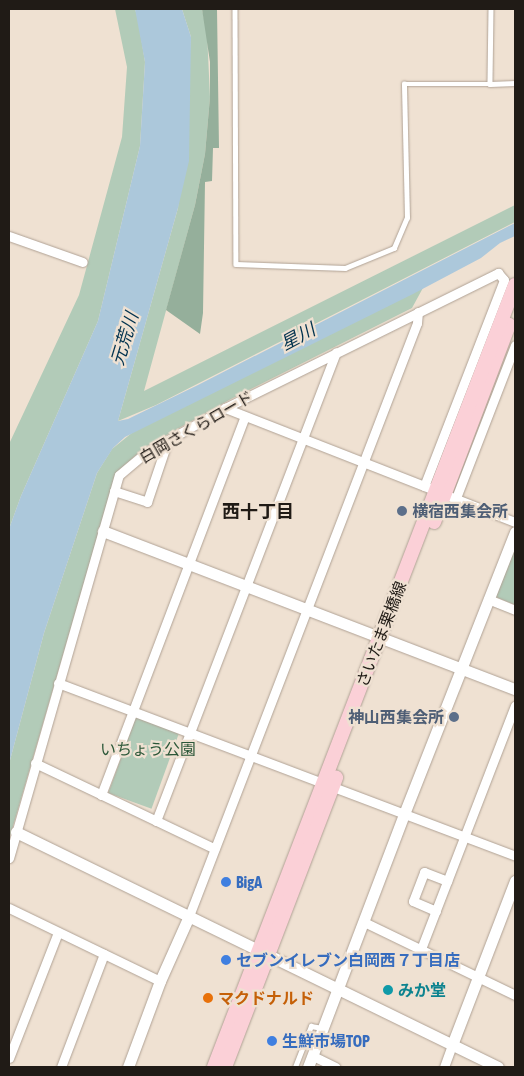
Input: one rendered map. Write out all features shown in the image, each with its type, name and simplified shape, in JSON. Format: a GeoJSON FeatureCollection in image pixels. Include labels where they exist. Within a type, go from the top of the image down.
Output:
{"type":"FeatureCollection","features":[{"type":"Feature","properties":{"kind":"main road","name":"さいたま栗橋線"},"geometry":{"type":"LineString","coordinates":[[214,1067],[263,953],[328,786],[440,492],[515,285]]}},
{"type":"Feature","properties":{"kind":"main road","name":"さいたま栗橋線"},"geometry":{"type":"LineString","coordinates":[[440,492],[515,310]]}},
{"type":"Feature","properties":{"kind":"main road","name":"さいたま栗橋線"},"geometry":{"type":"LineString","coordinates":[[225,1067],[263,953]]}},
{"type":"Feature","properties":{"kind":"street"},"geometry":{"type":"LineString","coordinates":[[9,236],[83,262]]}},
{"type":"Feature","properties":{"kind":"street","name":"白岡さくらロード"},"geometry":{"type":"LineString","coordinates":[[9,858],[119,475],[145,453],[225,408],[498,273],[504,280],[440,492]]}},
{"type":"Feature","properties":{"kind":"street"},"geometry":{"type":"LineString","coordinates":[[128,1067],[160,981],[189,916],[215,850],[417,323],[418,312]]}},
{"type":"Feature","properties":{"kind":"street"},"geometry":{"type":"LineString","coordinates":[[440,492],[515,345]]}},
{"type":"Feature","properties":{"kind":"street"},"geometry":{"type":"LineString","coordinates":[[156,821],[336,352]]}},
{"type":"Feature","properties":{"kind":"street"},"geometry":{"type":"LineString","coordinates":[[225,408],[515,522]]}},
{"type":"Feature","properties":{"kind":"street"},"geometry":{"type":"LineString","coordinates":[[101,795],[245,416]]}},
{"type":"Feature","properties":{"kind":"street"},"geometry":{"type":"LineString","coordinates":[[114,491],[147,502],[168,440]]}},
{"type":"Feature","properties":{"kind":"street"},"geometry":{"type":"LineString","coordinates":[[103,531],[515,689]]}},
{"type":"Feature","properties":{"kind":"street"},"geometry":{"type":"LineString","coordinates":[[308,1067],[404,814],[515,532]]}},
{"type":"Feature","properties":{"kind":"street"},"geometry":{"type":"LineString","coordinates":[[488,599],[515,610]]}},
{"type":"Feature","properties":{"kind":"street"},"geometry":{"type":"LineString","coordinates":[[58,683],[515,856]]}},
{"type":"Feature","properties":{"kind":"street"},"geometry":{"type":"LineString","coordinates":[[420,949],[515,705]]}},
{"type":"Feature","properties":{"kind":"street"},"geometry":{"type":"LineString","coordinates":[[35,763],[215,850]]}},
{"type":"Feature","properties":{"kind":"street"},"geometry":{"type":"LineString","coordinates":[[16,832],[498,1067]]}},
{"type":"Feature","properties":{"kind":"street"},"geometry":{"type":"LineString","coordinates":[[436,910],[413,901],[424,872],[447,881]]}},
{"type":"Feature","properties":{"kind":"street"},"geometry":{"type":"LineString","coordinates":[[444,1067],[515,881]]}},
{"type":"Feature","properties":{"kind":"street"},"geometry":{"type":"LineString","coordinates":[[9,908],[160,981]]}},
{"type":"Feature","properties":{"kind":"street"},"geometry":{"type":"LineString","coordinates":[[364,922],[515,995]]}},
{"type":"Feature","properties":{"kind":"street"},"geometry":{"type":"LineString","coordinates":[[9,1058],[58,932]]}},
{"type":"Feature","properties":{"kind":"street"},"geometry":{"type":"LineString","coordinates":[[61,1067],[104,954]]}},
{"type":"Feature","properties":{"kind":"street"},"geometry":{"type":"LineString","coordinates":[[313,1056],[336,1067]]}},
{"type":"Feature","properties":{"kind":"lane"},"geometry":{"type":"LineString","coordinates":[[235,9],[236,264],[345,268],[394,248],[407,218],[404,84],[515,83]]}},
{"type":"Feature","properties":{"kind":"lane"},"geometry":{"type":"LineString","coordinates":[[490,84],[491,9]]}},
{"type":"Feature","properties":{"kind":"lane"},"geometry":{"type":"LineString","coordinates":[[295,1067],[311,1026],[317,1025],[323,1028]]}},
{"type":"Feature","properties":{"kind":"green space"},"geometry":{"type":"Polygon","coordinates":[[[115,9],[135,9],[138,19],[145,62],[140,146],[98,321],[21,496],[9,529],[9,444],[79,295],[122,137],[127,67],[115,9]]]}},
{"type":"Feature","properties":{"kind":"green space"},"geometry":{"type":"Polygon","coordinates":[[[182,9],[202,9],[207,33],[210,97],[205,154],[195,205],[144,391],[515,205],[515,222],[156,405],[118,421],[178,208],[191,37],[182,9]]]}},
{"type":"Feature","properties":{"kind":"green space"},"geometry":{"type":"Polygon","coordinates":[[[202,9],[217,9],[219,148],[213,148],[212,181],[205,182],[203,313],[200,334],[166,310],[195,205],[205,154],[210,97],[210,62],[202,9]]]}},
{"type":"Feature","properties":{"kind":"green space"},"geometry":{"type":"Polygon","coordinates":[[[424,286],[412,308],[231,399],[145,447],[116,473],[9,840],[9,764],[44,633],[97,473],[112,449],[133,432],[424,286]]]}},
{"type":"Feature","properties":{"kind":"green space"},"geometry":{"type":"Polygon","coordinates":[[[515,540],[515,605],[496,597],[515,540]]]}},
{"type":"Feature","properties":{"kind":"green space","name":"いちょう公園"},"geometry":{"type":"Polygon","coordinates":[[[137,714],[180,730],[151,809],[108,793],[137,714]]]}},
{"type":"Feature","properties":{"kind":"water"},"geometry":{"type":"Polygon","coordinates":[[[135,9],[182,9],[191,37],[189,161],[178,208],[118,421],[128,419],[198,385],[515,223],[515,236],[500,243],[481,258],[413,294],[125,437],[113,448],[97,473],[44,633],[9,764],[9,529],[21,496],[98,321],[140,146],[145,62],[135,9]]]}},
{"type":"Feature","properties":{"kind":"place","name":"横宿西集会所"},"geometry":{"type":"Point","coordinates":[402,511]}},
{"type":"Feature","properties":{"kind":"place","name":"神山西集会所"},"geometry":{"type":"Point","coordinates":[454,717]}},
{"type":"Feature","properties":{"kind":"place","name":"BigA"},"geometry":{"type":"Point","coordinates":[226,882]}},
{"type":"Feature","properties":{"kind":"place","name":"セブンイレブン白岡西７丁目店"},"geometry":{"type":"Point","coordinates":[226,960]}},
{"type":"Feature","properties":{"kind":"place","name":"みか堂"},"geometry":{"type":"Point","coordinates":[388,990]}},
{"type":"Feature","properties":{"kind":"place","name":"マクドナルド"},"geometry":{"type":"Point","coordinates":[208,998]}},
{"type":"Feature","properties":{"kind":"place","name":"生鮮市場TOP"},"geometry":{"type":"Point","coordinates":[272,1041]}},
{"type":"Feature","properties":{"kind":"district","name":"西十丁目"},"geometry":{"type":"Point","coordinates":[258,512]}},
{"type":"Feature","properties":{"kind":"water label","name":"星川"},"geometry":{"type":"Point","coordinates":[298,337]}},
{"type":"Feature","properties":{"kind":"water label","name":"元荒川"},"geometry":{"type":"Point","coordinates":[125,339]}}]}
